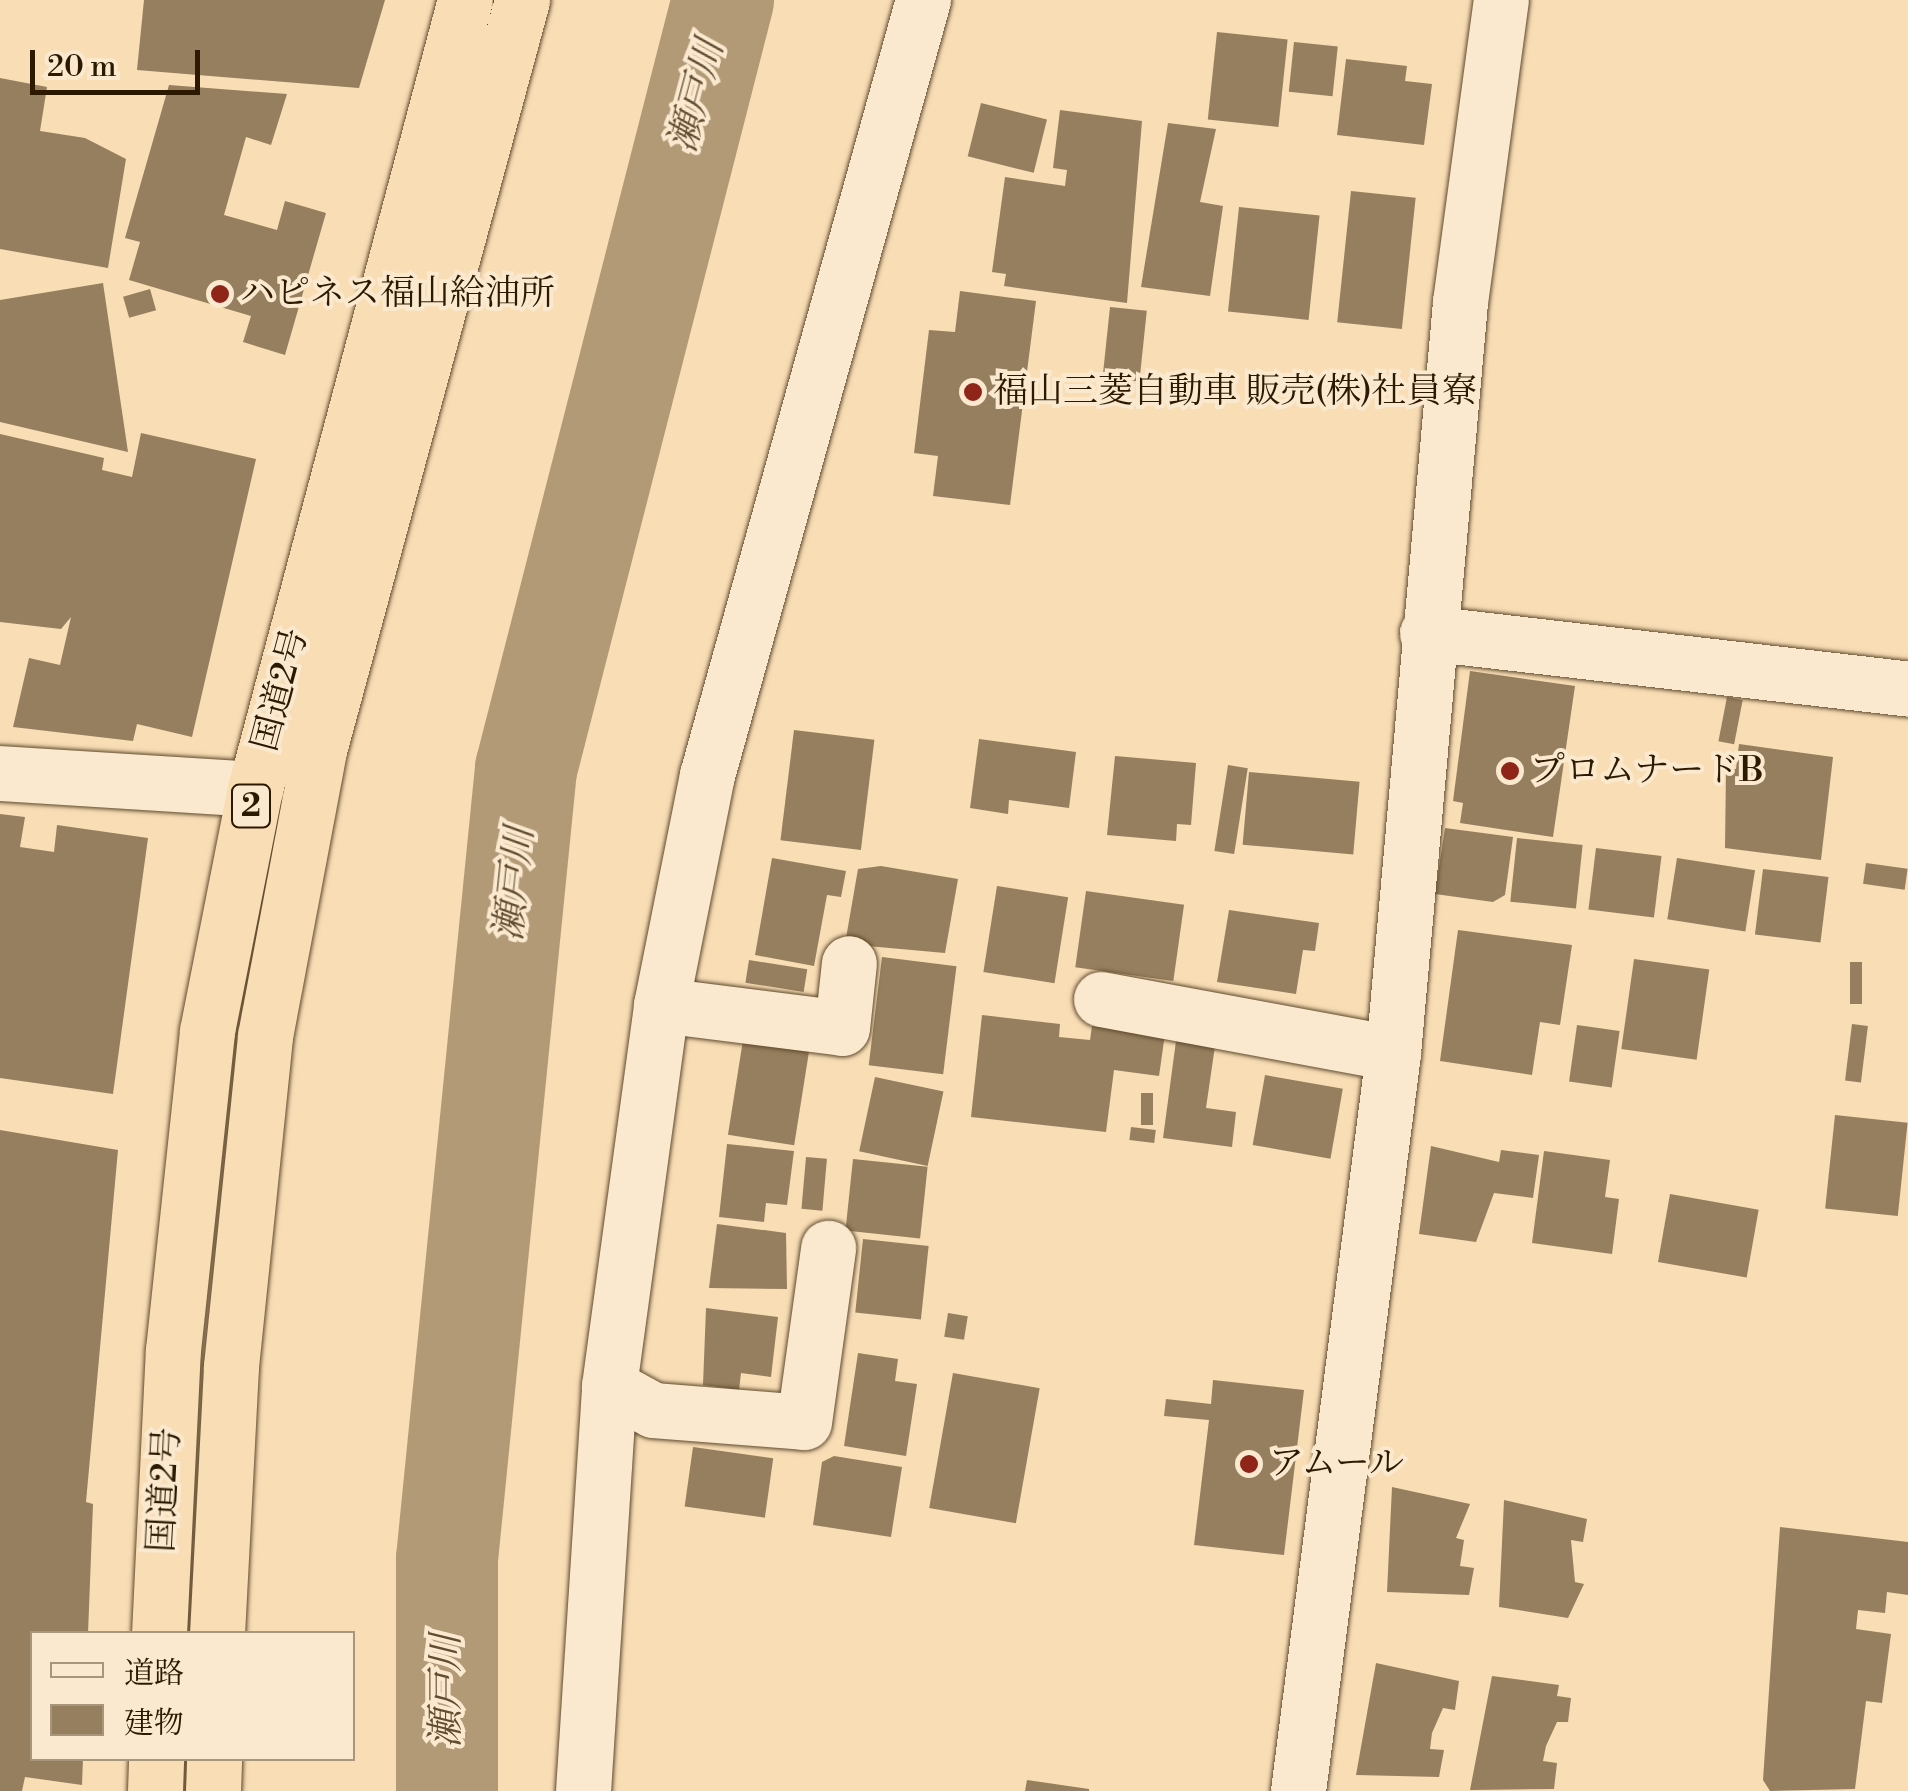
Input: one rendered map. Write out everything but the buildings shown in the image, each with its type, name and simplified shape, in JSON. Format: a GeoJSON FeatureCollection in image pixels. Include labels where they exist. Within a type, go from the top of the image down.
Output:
{"type":"FeatureCollection","features":[{"type":"Feature","properties":{"kind":"highway","name":"国道2号"},"geometry":{"type":"LineString","coordinates":[[159,1631],[173,1350],[207,1030],[254,789],[465,0]]}},
{"type":"Feature","properties":{"kind":"highway","name":"国道2号"},"geometry":{"type":"LineString","coordinates":[[217,1631],[231,1366],[265,1036],[318,750],[522,0]]}},
{"type":"Feature","properties":{"kind":"highway"},"geometry":{"type":"LineString","coordinates":[[156,1761],[156,1791]]}},
{"type":"Feature","properties":{"kind":"highway"},"geometry":{"type":"LineString","coordinates":[[213,1791],[214,1761]]}},
{"type":"Feature","properties":{"kind":"street"},"geometry":{"type":"LineString","coordinates":[[583,1791],[609,1386],[662,1005],[712,757],[923,0]]}},
{"type":"Feature","properties":{"kind":"street"},"geometry":{"type":"LineString","coordinates":[[1298,1791],[1393,1053],[1426,633],[1501,0]]}},
{"type":"Feature","properties":{"kind":"street"},"geometry":{"type":"LineString","coordinates":[[1426,633],[1908,689]]}},
{"type":"Feature","properties":{"kind":"street"},"geometry":{"type":"LineString","coordinates":[[0,772],[254,789]]}},
{"type":"Feature","properties":{"kind":"street"},"geometry":{"type":"LineString","coordinates":[[662,1005],[842,1028],[849,963]]}},
{"type":"Feature","properties":{"kind":"street"},"geometry":{"type":"LineString","coordinates":[[1100,998],[1393,1053]]}},
{"type":"Feature","properties":{"kind":"street"},"geometry":{"type":"LineString","coordinates":[[609,1386],[653,1410],[804,1422],[828,1248]]}},
{"type":"Feature","properties":{"kind":"waterway","name":"瀬戸川"},"geometry":{"type":"LineString","coordinates":[[447,1791],[447,1559],[526,769],[723,0]]}},
{"type":"Feature","properties":{"kind":"place","name":"ハピネス福山給油所"},"geometry":{"type":"Point","coordinates":[220,294]}},
{"type":"Feature","properties":{"kind":"place","name":"福山三菱自動車 販売(株)社員寮"},"geometry":{"type":"Point","coordinates":[973,392]}},
{"type":"Feature","properties":{"kind":"place","name":"プロムナードB"},"geometry":{"type":"Point","coordinates":[1510,771]}},
{"type":"Feature","properties":{"kind":"place","name":"アムール"},"geometry":{"type":"Point","coordinates":[1249,1464]}}]}
